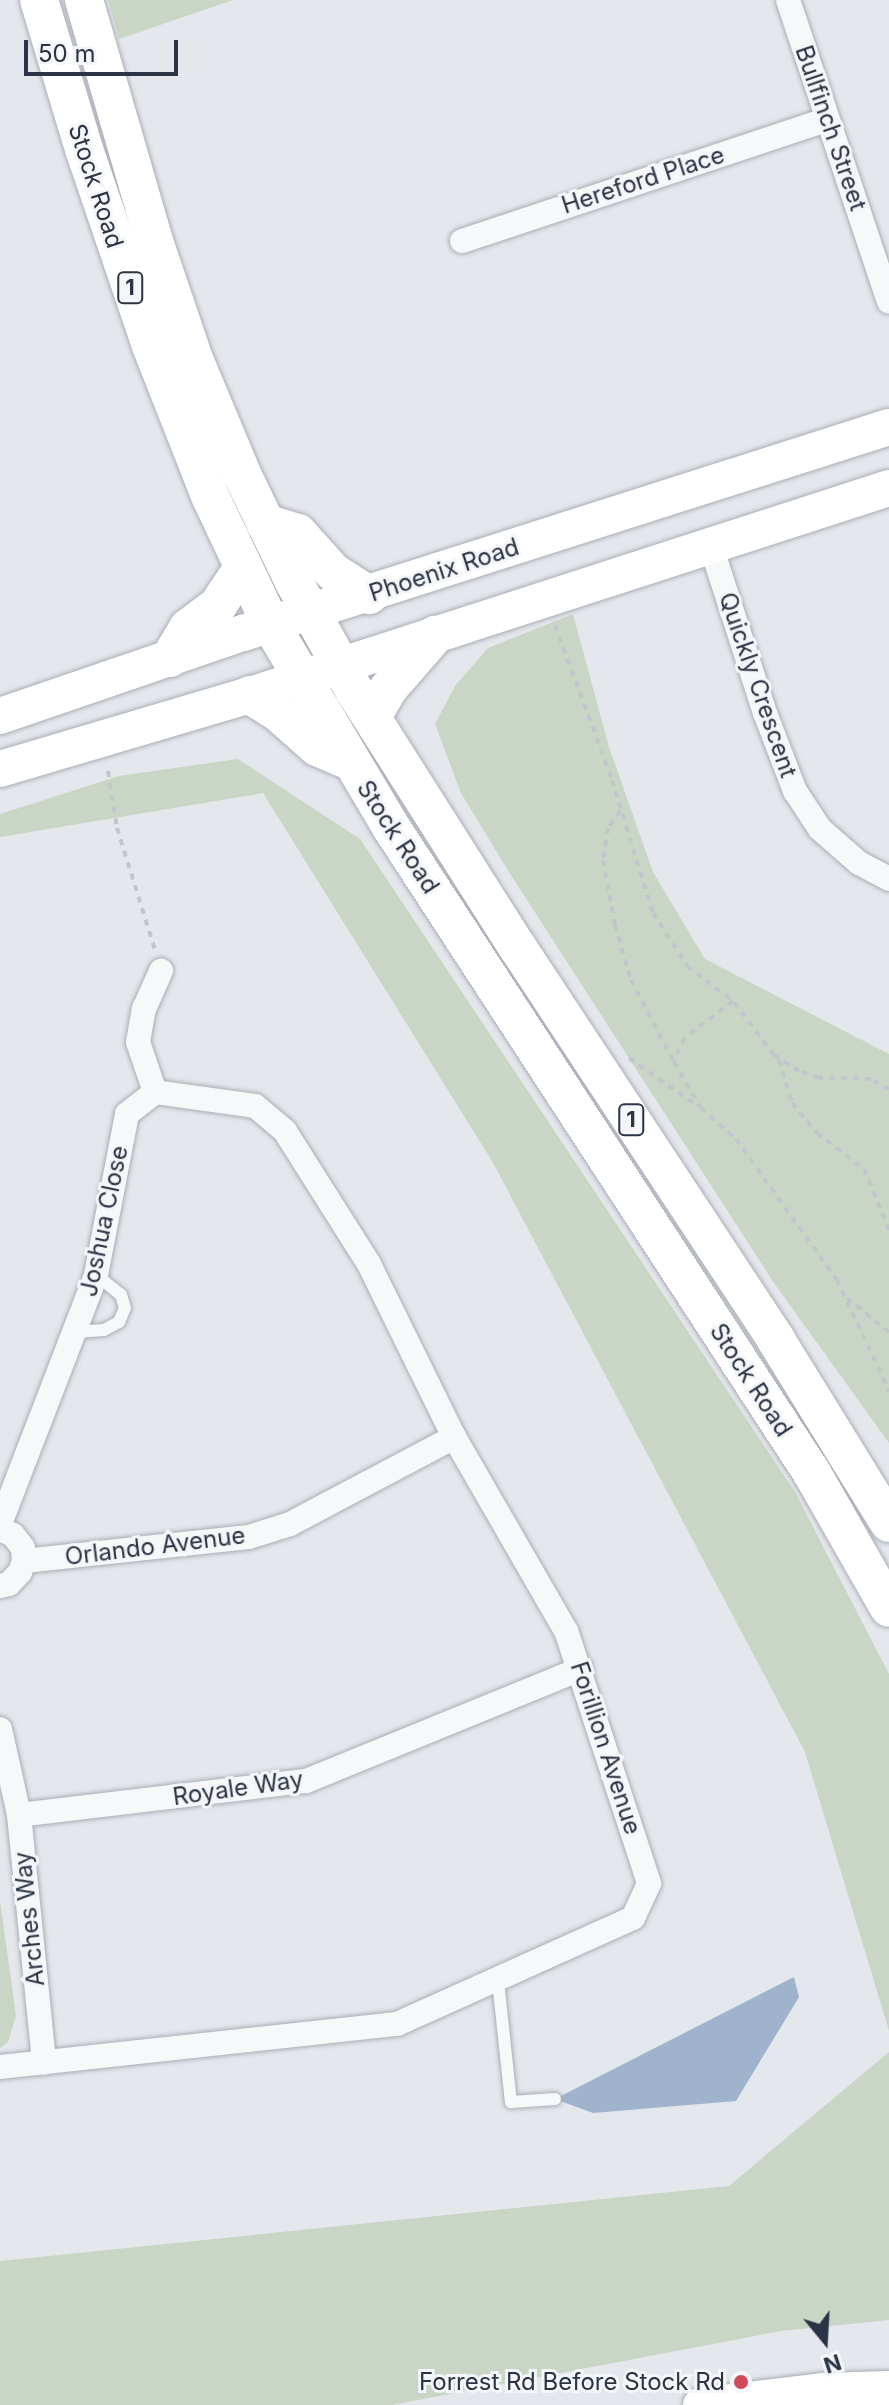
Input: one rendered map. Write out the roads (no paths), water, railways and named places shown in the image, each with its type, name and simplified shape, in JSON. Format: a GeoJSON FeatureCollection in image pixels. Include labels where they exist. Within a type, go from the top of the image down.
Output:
{"type":"FeatureCollection","features":[{"type":"Feature","properties":{"kind":"highway","name":"Stock Road"},"geometry":{"type":"LineString","coordinates":[[39,0],[84,149],[145,332],[211,498],[271,625],[350,761],[812,1473],[889,1608]]}},
{"type":"Feature","properties":{"kind":"highway","name":"Stock Road"},"geometry":{"type":"LineString","coordinates":[[84,0],[175,302],[219,421],[265,523],[311,613],[372,717],[518,948],[776,1340],[889,1523]]}},
{"type":"Feature","properties":{"kind":"highway"},"geometry":{"type":"LineString","coordinates":[[265,523],[298,533],[333,572],[369,595]]}},
{"type":"Feature","properties":{"kind":"highway"},"geometry":{"type":"LineString","coordinates":[[170,658],[188,628],[218,605],[243,568]]}},
{"type":"Feature","properties":{"kind":"highway"},"geometry":{"type":"LineString","coordinates":[[372,717],[388,689],[435,635]]}},
{"type":"Feature","properties":{"kind":"highway"},"geometry":{"type":"LineString","coordinates":[[250,695],[280,714],[317,747],[350,761]]}},
{"type":"Feature","properties":{"kind":"main road","name":"Phoenix Road"},"geometry":{"type":"LineString","coordinates":[[0,716],[271,625],[889,427]]}},
{"type":"Feature","properties":{"kind":"main road"},"geometry":{"type":"LineString","coordinates":[[0,769],[250,695],[889,488]]}},
{"type":"Feature","properties":{"kind":"main road"},"geometry":{"type":"LineString","coordinates":[[824,2390],[889,2373]]}},
{"type":"Feature","properties":{"kind":"main road"},"geometry":{"type":"LineString","coordinates":[[700,2405],[824,2390],[889,2388]]}},
{"type":"Feature","properties":{"kind":"street","name":"Bullfinch Street"},"geometry":{"type":"LineString","coordinates":[[788,0],[889,302]]}},
{"type":"Feature","properties":{"kind":"street","name":"Hereford Place"},"geometry":{"type":"LineString","coordinates":[[462,241],[826,120]]}},
{"type":"Feature","properties":{"kind":"street","name":"Quickly Crescent"},"geometry":{"type":"LineString","coordinates":[[711,546],[765,713],[795,791],[820,829],[859,863],[889,879]]}},
{"type":"Feature","properties":{"kind":"street"},"geometry":{"type":"LineString","coordinates":[[155,1092],[138,1042],[144,1009],[161,971]]}},
{"type":"Feature","properties":{"kind":"street","name":"Joshua Close"},"geometry":{"type":"LineString","coordinates":[[0,1527],[96,1275],[127,1114],[155,1092]]}},
{"type":"Feature","properties":{"kind":"street","name":"Forillion Avenue"},"geometry":{"type":"LineString","coordinates":[[0,2067],[397,2024],[633,1918],[649,1883],[566,1631],[454,1437],[369,1264],[285,1131],[255,1106],[155,1092]]}},
{"type":"Feature","properties":{"kind":"street","name":"Orlando Avenue"},"geometry":{"type":"LineString","coordinates":[[24,1561],[249,1537],[290,1524],[454,1437]]}},
{"type":"Feature","properties":{"kind":"street"},"geometry":{"type":"LineString","coordinates":[[0,1527],[13,1535],[23,1548],[24,1561],[20,1572],[9,1584],[0,1586]]}},
{"type":"Feature","properties":{"kind":"street","name":"Royale Way"},"geometry":{"type":"LineString","coordinates":[[19,1815],[306,1781],[581,1669]]}},
{"type":"Feature","properties":{"kind":"street","name":"Arches Way"},"geometry":{"type":"LineString","coordinates":[[0,1729],[19,1815],[44,2063]]}},
{"type":"Feature","properties":{"kind":"lane"},"geometry":{"type":"LineString","coordinates":[[76,1332],[112,1326],[119,1322],[125,1308],[121,1295],[96,1275]]}},
{"type":"Feature","properties":{"kind":"lane"},"geometry":{"type":"LineString","coordinates":[[498,1981],[511,2102],[555,2099]]}},
{"type":"Feature","properties":{"kind":"water"},"geometry":{"type":"Polygon","coordinates":[[[794,1977],[799,1997],[736,2101],[593,2113],[555,2099],[794,1977]]]}},
{"type":"Feature","properties":{"kind":"place","name":"Forrest Rd Before Stock Rd"},"geometry":{"type":"Point","coordinates":[741,2382]}}]}
